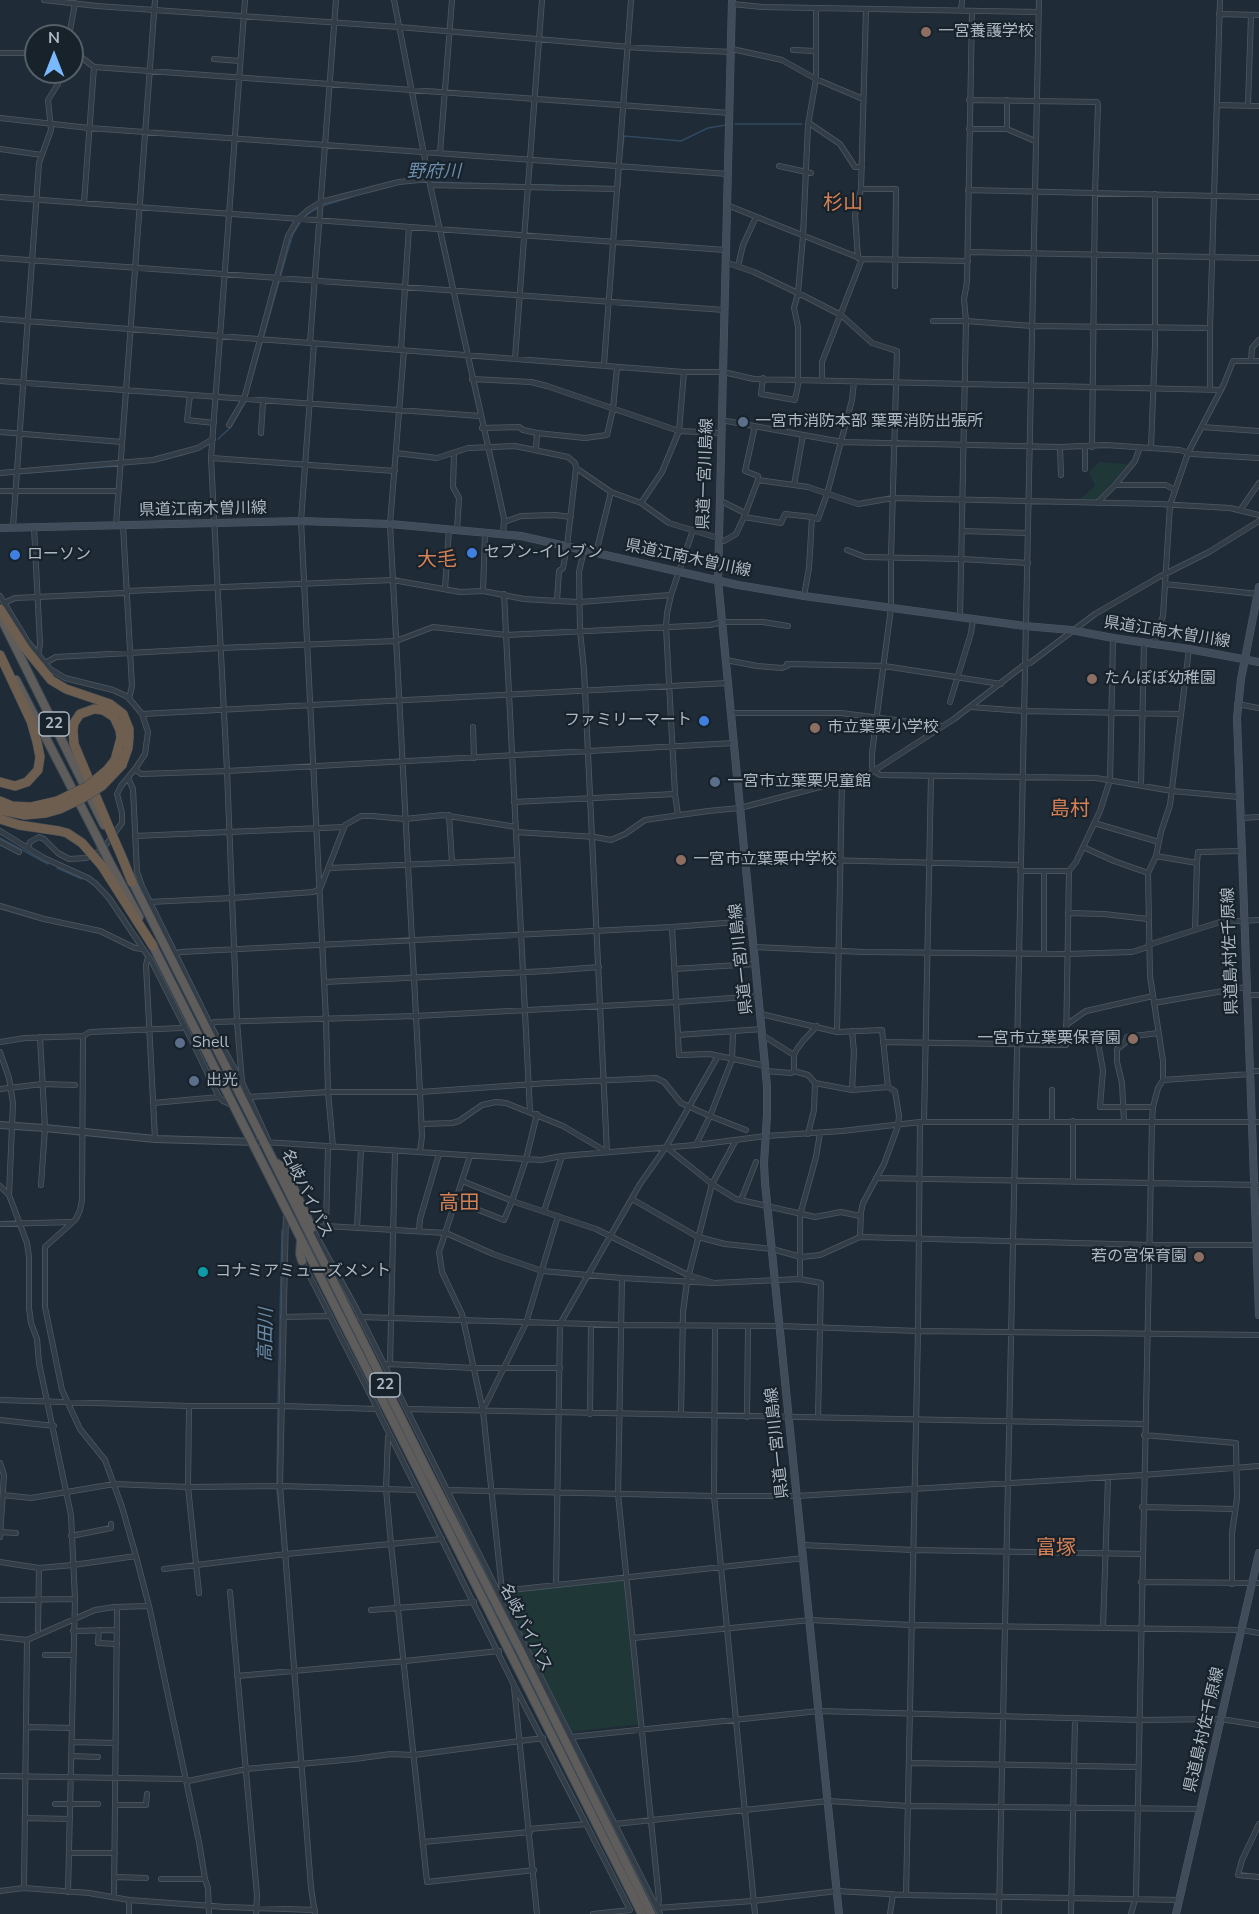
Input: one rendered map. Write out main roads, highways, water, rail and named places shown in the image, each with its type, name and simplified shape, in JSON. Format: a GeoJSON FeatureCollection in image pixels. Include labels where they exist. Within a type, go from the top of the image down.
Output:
{"type":"FeatureCollection","features":[{"type":"Feature","properties":{"kind":"highway"},"geometry":{"type":"LineString","coordinates":[[0,801],[12,806],[31,807],[59,805],[81,799],[102,786],[128,748],[129,738],[129,729],[123,714],[110,704],[66,689],[51,680],[25,648],[2,606]]}},
{"type":"Feature","properties":{"kind":"highway","name":"22"},"geometry":{"type":"LineString","coordinates":[[0,616],[109,831]]}},
{"type":"Feature","properties":{"kind":"highway","name":"22"},"geometry":{"type":"LineString","coordinates":[[0,648],[97,837],[106,863]]}},
{"type":"Feature","properties":{"kind":"highway"},"geometry":{"type":"LineString","coordinates":[[0,655],[31,721],[40,757],[38,770],[27,782],[15,786],[0,782]]}},
{"type":"Feature","properties":{"kind":"highway"},"geometry":{"type":"LineString","coordinates":[[118,763],[121,738],[114,717],[103,710],[94,709],[80,714],[74,723],[74,744],[132,882]]}},
{"type":"Feature","properties":{"kind":"highway"},"geometry":{"type":"LineString","coordinates":[[0,810],[25,815],[46,813],[59,805]]}},
{"type":"Feature","properties":{"kind":"highway"},"geometry":{"type":"LineString","coordinates":[[0,819],[19,825],[68,833],[82,843],[106,863],[153,946]]}},
{"type":"Feature","properties":{"kind":"highway","name":"名岐バイパス"},"geometry":{"type":"LineString","coordinates":[[132,882],[260,1142],[286,1210],[642,1914]]}},
{"type":"Feature","properties":{"kind":"highway","name":"名岐バイパス"},"geometry":{"type":"LineString","coordinates":[[153,946],[232,1105],[274,1162],[408,1433],[654,1911]]}},
{"type":"Feature","properties":{"kind":"highway","name":"22"},"geometry":{"type":"LineString","coordinates":[[274,1162],[284,1167],[312,1228]]}},
{"type":"Feature","properties":{"kind":"highway","name":"22"},"geometry":{"type":"LineString","coordinates":[[301,1240],[300,1250],[303,1261]]}},
{"type":"Feature","properties":{"kind":"main road","name":"県道一宮川島線"},"geometry":{"type":"LineString","coordinates":[[732,2],[718,580],[766,1068],[768,1102],[764,1162],[839,1914]]}},
{"type":"Feature","properties":{"kind":"main road","name":"県道江南木曽川線"},"geometry":{"type":"LineString","coordinates":[[0,528],[301,521],[390,524],[485,532],[521,536],[718,580],[804,596],[1025,626],[1071,630],[1259,662]]}},
{"type":"Feature","properties":{"kind":"main road","name":"県道島村佐千原線"},"geometry":{"type":"LineString","coordinates":[[1258,592],[1237,704],[1246,991],[1255,1122],[1259,1315]]}},
{"type":"Feature","properties":{"kind":"main road","name":"県道島村佐千原線"},"geometry":{"type":"LineString","coordinates":[[1176,1914],[1242,1630],[1256,1583],[1259,1553]]}},
{"type":"Feature","properties":{"kind":"waterway","name":"野府川"},"geometry":{"type":"LineString","coordinates":[[735,124],[802,124]]}},
{"type":"Feature","properties":{"kind":"waterway","name":"野府川"},"geometry":{"type":"LineString","coordinates":[[622,153],[624,136],[681,141],[708,128],[726,125]]}},
{"type":"Feature","properties":{"kind":"waterway","name":"野府川"},"geometry":{"type":"LineString","coordinates":[[585,186],[620,187],[621,167]]}},
{"type":"Feature","properties":{"kind":"waterway","name":"野府川"},"geometry":{"type":"LineString","coordinates":[[417,182],[427,182]]}},
{"type":"Feature","properties":{"kind":"waterway","name":"野府川"},"geometry":{"type":"LineString","coordinates":[[432,182],[526,185]]}},
{"type":"Feature","properties":{"kind":"waterway","name":"野府川"},"geometry":{"type":"LineString","coordinates":[[531,185],[553,185]]}},
{"type":"Feature","properties":{"kind":"waterway","name":"野府川"},"geometry":{"type":"LineString","coordinates":[[304,217],[319,207],[354,196]]}},
{"type":"Feature","properties":{"kind":"waterway","name":"野府川"},"geometry":{"type":"LineString","coordinates":[[247,396],[287,253],[293,234],[301,221]]}},
{"type":"Feature","properties":{"kind":"waterway","name":"野府川"},"geometry":{"type":"LineString","coordinates":[[218,439],[231,427],[246,401]]}},
{"type":"Feature","properties":{"kind":"waterway","name":"野府川"},"geometry":{"type":"LineString","coordinates":[[158,461],[185,454]]}},
{"type":"Feature","properties":{"kind":"waterway","name":"野府川"},"geometry":{"type":"LineString","coordinates":[[0,475],[118,466]]}},
{"type":"Feature","properties":{"kind":"waterway"},"geometry":{"type":"LineString","coordinates":[[0,838],[48,864]]}},
{"type":"Feature","properties":{"kind":"waterway"},"geometry":{"type":"LineString","coordinates":[[57,868],[82,879]]}},
{"type":"Feature","properties":{"kind":"waterway","name":"高田川"},"geometry":{"type":"LineString","coordinates":[[278,1403],[282,1230]]}},
{"type":"Feature","properties":{"kind":"waterway","name":"高田川"},"geometry":{"type":"LineString","coordinates":[[277,1483],[278,1408]]}},
{"type":"Feature","properties":{"kind":"waterway","name":"高田川"},"geometry":{"type":"LineString","coordinates":[[277,1490],[283,1548]]}},
{"type":"Feature","properties":{"kind":"place","name":"一宮養護学校"},"geometry":{"type":"Point","coordinates":[926,32]}},
{"type":"Feature","properties":{"kind":"place","name":"一宮市消防本部 葉栗消防出張所"},"geometry":{"type":"Point","coordinates":[743,422]}},
{"type":"Feature","properties":{"kind":"place","name":"セブン-イレブン"},"geometry":{"type":"Point","coordinates":[472,553]}},
{"type":"Feature","properties":{"kind":"place","name":"ローソン"},"geometry":{"type":"Point","coordinates":[15,555]}},
{"type":"Feature","properties":{"kind":"place","name":"たんぽぽ幼稚園"},"geometry":{"type":"Point","coordinates":[1092,679]}},
{"type":"Feature","properties":{"kind":"place","name":"ファミリーマート"},"geometry":{"type":"Point","coordinates":[704,721]}},
{"type":"Feature","properties":{"kind":"place","name":"市立葉栗小学校"},"geometry":{"type":"Point","coordinates":[815,728]}},
{"type":"Feature","properties":{"kind":"place","name":"一宮市立葉栗児童館"},"geometry":{"type":"Point","coordinates":[715,782]}},
{"type":"Feature","properties":{"kind":"place","name":"一宮市立葉栗中学校"},"geometry":{"type":"Point","coordinates":[681,860]}},
{"type":"Feature","properties":{"kind":"place","name":"一宮市立葉栗保育園"},"geometry":{"type":"Point","coordinates":[1133,1039]}},
{"type":"Feature","properties":{"kind":"place","name":"Shell"},"geometry":{"type":"Point","coordinates":[180,1043]}},
{"type":"Feature","properties":{"kind":"place","name":"出光"},"geometry":{"type":"Point","coordinates":[194,1081]}},
{"type":"Feature","properties":{"kind":"place","name":"若の宮保育園"},"geometry":{"type":"Point","coordinates":[1199,1257]}},
{"type":"Feature","properties":{"kind":"place","name":"コナミアミューズメント"},"geometry":{"type":"Point","coordinates":[203,1272]}},
{"type":"Feature","properties":{"kind":"district","name":"杉山"},"geometry":{"type":"Point","coordinates":[843,204]}},
{"type":"Feature","properties":{"kind":"district","name":"大毛"},"geometry":{"type":"Point","coordinates":[437,561]}},
{"type":"Feature","properties":{"kind":"district","name":"島村"},"geometry":{"type":"Point","coordinates":[1070,810]}},
{"type":"Feature","properties":{"kind":"district","name":"高田"},"geometry":{"type":"Point","coordinates":[459,1204]}},
{"type":"Feature","properties":{"kind":"district","name":"富塚"},"geometry":{"type":"Point","coordinates":[1056,1549]}}]}
